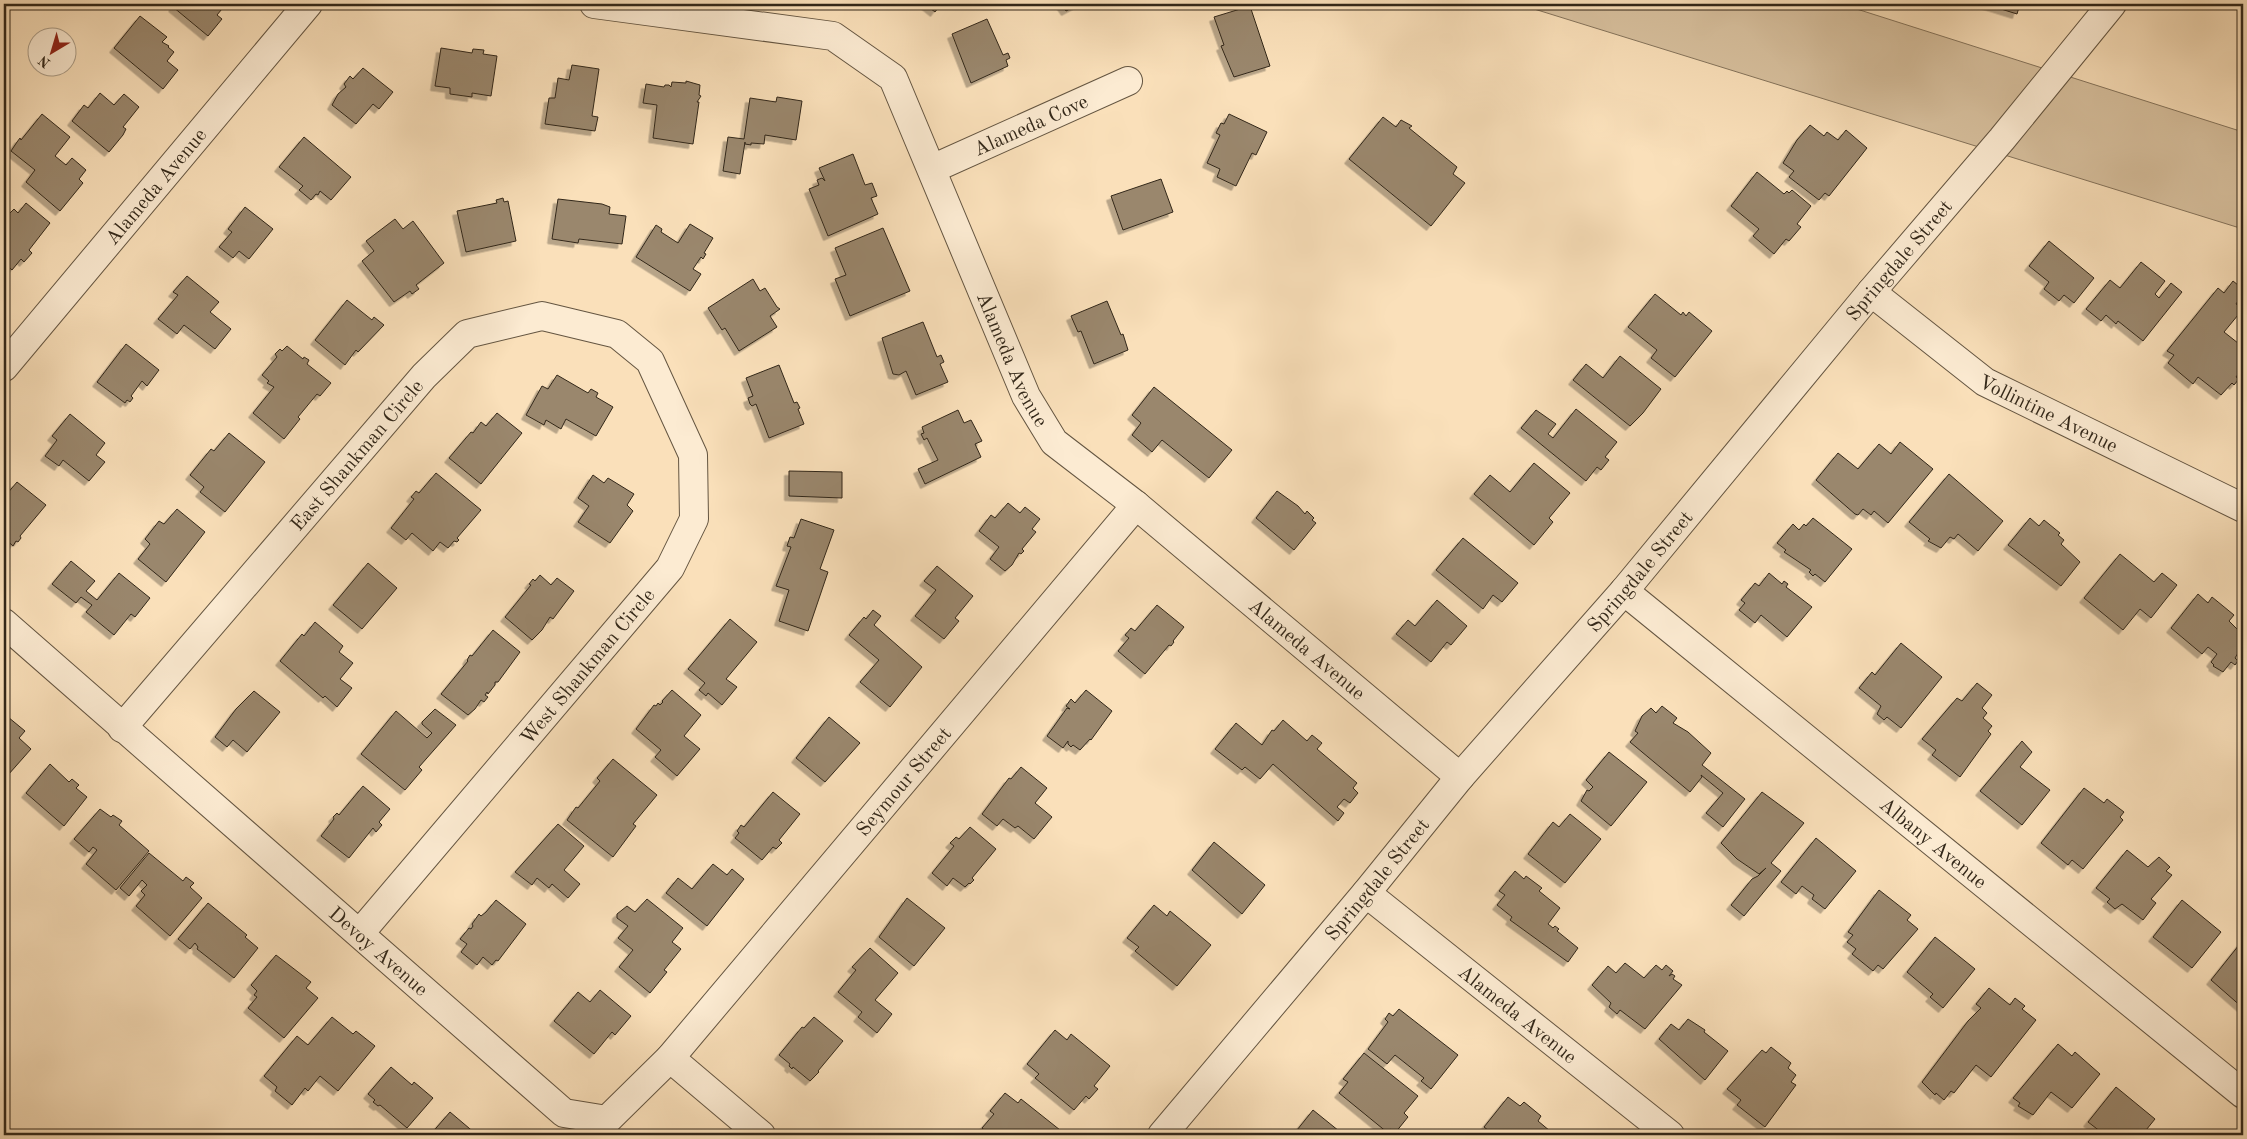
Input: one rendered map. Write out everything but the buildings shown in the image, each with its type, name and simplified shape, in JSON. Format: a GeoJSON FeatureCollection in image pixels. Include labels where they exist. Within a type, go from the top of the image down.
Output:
{"type":"FeatureCollection","features":[{"type":"Feature","properties":{"kind":"street","name":"Alameda Avenue"},"geometry":{"type":"LineString","coordinates":[[4,367],[308,4]]}},
{"type":"Feature","properties":{"kind":"street","name":"Alameda Avenue"},"geometry":{"type":"LineString","coordinates":[[594,4],[833,36],[892,78],[932,169],[1026,396],[1054,442],[1136,505],[1460,777]]}},
{"type":"Feature","properties":{"kind":"street","name":"Springdale Street"},"geometry":{"type":"LineString","coordinates":[[1162,1135],[1366,893],[1460,777],[1624,591],[1871,292],[2002,139],[2112,4]]}},
{"type":"Feature","properties":{"kind":"street","name":"Alameda Cove"},"geometry":{"type":"LineString","coordinates":[[932,169],[1128,81]]}},
{"type":"Feature","properties":{"kind":"street","name":"Vollintine Avenue"},"geometry":{"type":"LineString","coordinates":[[1871,292],[1986,382],[2243,508]]}},
{"type":"Feature","properties":{"kind":"street","name":"East Shankman Circle"},"geometry":{"type":"LineString","coordinates":[[122,728],[418,383],[467,334],[542,316],[617,334],[650,360]]}},
{"type":"Feature","properties":{"kind":"street","name":"West Shankman Circle"},"geometry":{"type":"LineString","coordinates":[[360,933],[664,575],[674,560],[694,520],[693,455],[650,360]]}},
{"type":"Feature","properties":{"kind":"street","name":"Seymour Street"},"geometry":{"type":"LineString","coordinates":[[670,1058],[1136,505]]}},
{"type":"Feature","properties":{"kind":"street","name":"Albany Avenue"},"geometry":{"type":"LineString","coordinates":[[1624,591],[2243,1094]]}},
{"type":"Feature","properties":{"kind":"street","name":"Devoy Avenue"},"geometry":{"type":"LineString","coordinates":[[4,623],[564,1113],[607,1120],[670,1058]]}},
{"type":"Feature","properties":{"kind":"street","name":"Alameda Avenue"},"geometry":{"type":"LineString","coordinates":[[1366,893],[1670,1135]]}},
{"type":"Feature","properties":{"kind":"street"},"geometry":{"type":"LineString","coordinates":[[670,1058],[760,1135]]}},
{"type":"Feature","properties":{"kind":"shaded area"},"geometry":{"type":"Polygon","coordinates":[[[1518,4],[1841,4],[2243,132],[2243,229],[1518,4]]]}}]}
